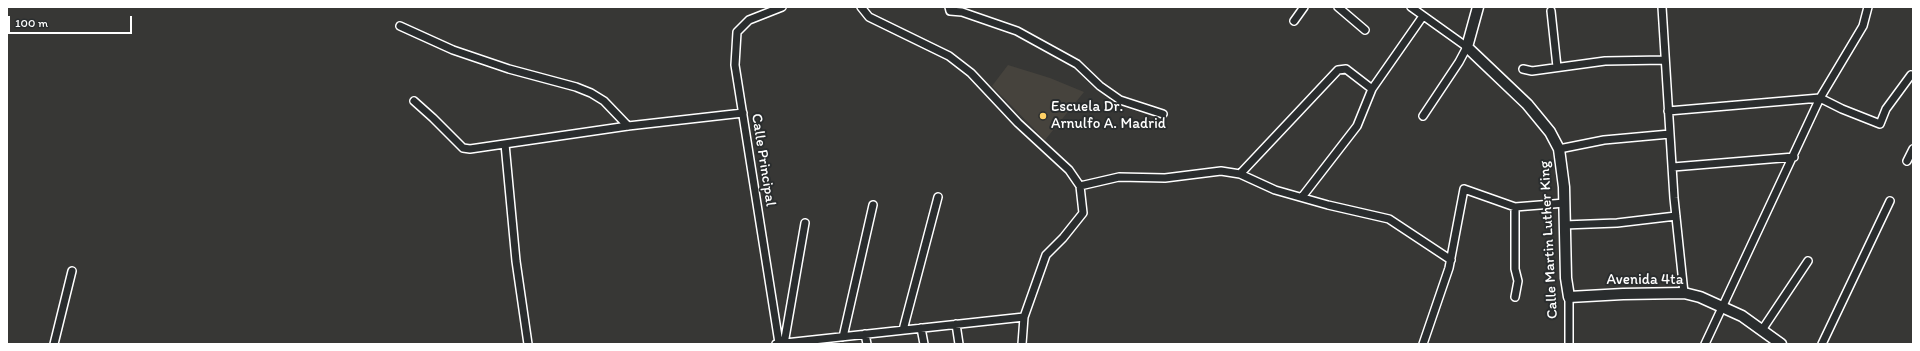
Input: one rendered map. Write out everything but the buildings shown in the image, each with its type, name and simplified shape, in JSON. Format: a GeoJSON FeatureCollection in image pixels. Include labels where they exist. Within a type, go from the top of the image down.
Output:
{"type":"FeatureCollection","features":[{"type":"Feature","properties":{"kind":"street","name":"Calle Principal"},"geometry":{"type":"LineString","coordinates":[[780,344],[735,66],[738,32],[749,20],[782,7]]}},
{"type":"Feature","properties":{"kind":"street"},"geometry":{"type":"LineString","coordinates":[[861,7],[869,17],[949,56],[971,73],[1018,123],[1069,170],[1080,186],[1082,213],[1063,238],[1046,255],[1024,317],[1022,344]]}},
{"type":"Feature","properties":{"kind":"street"},"geometry":{"type":"LineString","coordinates":[[948,7],[950,11],[962,12],[1017,31],[1076,64],[1100,86],[1120,100],[1163,114]]}},
{"type":"Feature","properties":{"kind":"street"},"geometry":{"type":"LineString","coordinates":[[1294,21],[1304,7]]}},
{"type":"Feature","properties":{"kind":"street"},"geometry":{"type":"LineString","coordinates":[[1338,7],[1365,30]]}},
{"type":"Feature","properties":{"kind":"street","name":"Calle Martin Luther King"},"geometry":{"type":"LineString","coordinates":[[1411,7],[1467,47],[1527,104],[1550,132],[1559,149],[1563,170],[1564,225],[1569,297],[1569,344]]}},
{"type":"Feature","properties":{"kind":"street"},"geometry":{"type":"LineString","coordinates":[[1423,116],[1459,62],[1467,47],[1478,7]]}},
{"type":"Feature","properties":{"kind":"street"},"geometry":{"type":"LineString","coordinates":[[1662,7],[1672,167],[1684,293]]}},
{"type":"Feature","properties":{"kind":"street"},"geometry":{"type":"LineString","coordinates":[[1705,344],[1794,157],[1820,98],[1863,26],[1868,7]]}},
{"type":"Feature","properties":{"kind":"street"},"geometry":{"type":"LineString","coordinates":[[1551,11],[1557,67]]}},
{"type":"Feature","properties":{"kind":"street"},"geometry":{"type":"LineString","coordinates":[[1302,197],[1357,126],[1372,89],[1422,16]]}},
{"type":"Feature","properties":{"kind":"street"},"geometry":{"type":"LineString","coordinates":[[400,26],[453,50],[509,69],[576,87],[591,93],[604,102],[628,126]]}},
{"type":"Feature","properties":{"kind":"street"},"geometry":{"type":"LineString","coordinates":[[1523,69],[1532,71],[1604,61],[1665,60]]}},
{"type":"Feature","properties":{"kind":"street"},"geometry":{"type":"LineString","coordinates":[[1240,174],[1338,70],[1346,69],[1372,89]]}},
{"type":"Feature","properties":{"kind":"street"},"geometry":{"type":"LineString","coordinates":[[1668,111],[1820,98],[1842,109],[1880,124],[1886,110],[1911,75]]}},
{"type":"Feature","properties":{"kind":"street"},"geometry":{"type":"LineString","coordinates":[[414,101],[463,148],[470,149],[628,126],[742,113]]}},
{"type":"Feature","properties":{"kind":"street"},"geometry":{"type":"LineString","coordinates":[[1559,149],[1604,140],[1670,134]]}},
{"type":"Feature","properties":{"kind":"street"},"geometry":{"type":"LineString","coordinates":[[505,144],[516,261],[528,344]]}},
{"type":"Feature","properties":{"kind":"street"},"geometry":{"type":"LineString","coordinates":[[1908,161],[1913,149]]}},
{"type":"Feature","properties":{"kind":"street"},"geometry":{"type":"LineString","coordinates":[[1672,167],[1794,157]]}},
{"type":"Feature","properties":{"kind":"street"},"geometry":{"type":"LineString","coordinates":[[1080,186],[1119,178],[1164,178],[1221,171],[1240,174],[1275,190],[1328,205],[1389,219],[1451,260]]}},
{"type":"Feature","properties":{"kind":"street"},"geometry":{"type":"LineString","coordinates":[[1423,344],[1451,260],[1464,189],[1515,207],[1564,203]]}},
{"type":"Feature","properties":{"kind":"street"},"geometry":{"type":"LineString","coordinates":[[903,330],[938,197]]}},
{"type":"Feature","properties":{"kind":"street"},"geometry":{"type":"LineString","coordinates":[[1822,344],[1890,201]]}},
{"type":"Feature","properties":{"kind":"street"},"geometry":{"type":"LineString","coordinates":[[843,336],[873,205]]}},
{"type":"Feature","properties":{"kind":"street"},"geometry":{"type":"LineString","coordinates":[[1515,207],[1515,269],[1518,280],[1515,297]]}},
{"type":"Feature","properties":{"kind":"street"},"geometry":{"type":"LineString","coordinates":[[1564,225],[1618,223],[1676,216]]}},
{"type":"Feature","properties":{"kind":"street"},"geometry":{"type":"LineString","coordinates":[[805,223],[780,344],[834,341],[843,336],[1024,317]]}},
{"type":"Feature","properties":{"kind":"street"},"geometry":{"type":"LineString","coordinates":[[1762,330],[1808,261]]}},
{"type":"Feature","properties":{"kind":"street"},"geometry":{"type":"LineString","coordinates":[[54,344],[72,272]]}},
{"type":"Feature","properties":{"kind":"street","name":"Avenida 4ta"},"geometry":{"type":"LineString","coordinates":[[1569,297],[1684,293],[1722,306],[1742,316],[1781,344]]}},
{"type":"Feature","properties":{"kind":"street"},"geometry":{"type":"LineString","coordinates":[[956,324],[959,344]]}},
{"type":"Feature","properties":{"kind":"street"},"geometry":{"type":"LineString","coordinates":[[921,328],[924,344]]}},
{"type":"Feature","properties":{"kind":"street"},"geometry":{"type":"LineString","coordinates":[[866,334],[867,344]]}},
{"type":"Feature","properties":{"kind":"shaded area","name":"Escuela Dr. Arnulfo A. Madrid"},"geometry":{"type":"Polygon","coordinates":[[[1008,65],[1050,78],[1084,92],[1045,140],[992,86],[1008,65]]]}},
{"type":"Feature","properties":{"kind":"place","name":"Escuela Dr. Arnulfo A. Madrid"},"geometry":{"type":"Point","coordinates":[1043,116]}}]}
